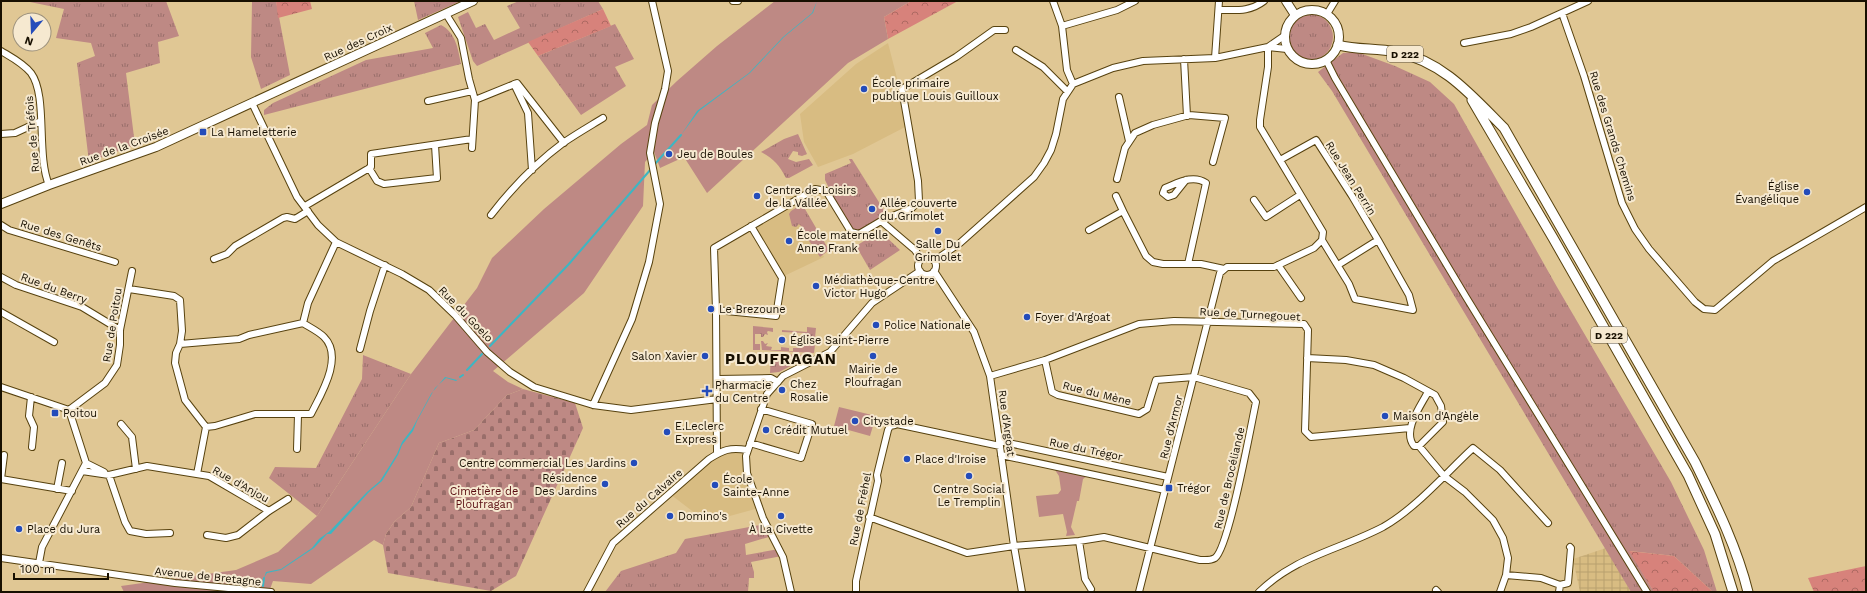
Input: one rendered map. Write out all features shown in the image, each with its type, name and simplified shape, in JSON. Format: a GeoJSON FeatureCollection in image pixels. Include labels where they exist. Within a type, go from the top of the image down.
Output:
{"type":"FeatureCollection","features":[{"type":"Feature","properties":{"kind":"highway","name":"D 222"},"geometry":{"type":"LineString","coordinates":[[1338,45],[1350,48],[1381,50],[1406,54],[1429,63],[1446,73],[1464,87],[1504,128],[1695,462],[1718,508],[1745,579],[1748,592]]}},
{"type":"Feature","properties":{"kind":"highway","name":"D 222"},"geometry":{"type":"LineString","coordinates":[[1464,87],[1484,118],[1546,225],[1688,475],[1715,534],[1733,592]]}},
{"type":"Feature","properties":{"kind":"main road","name":"Rue des Croix"},"geometry":{"type":"LineString","coordinates":[[252,103],[474,1]]}},
{"type":"Feature","properties":{"kind":"main road"},"geometry":{"type":"LineString","coordinates":[[1286,1],[1295,16]]}},
{"type":"Feature","properties":{"kind":"main road"},"geometry":{"type":"LineString","coordinates":[[1312,10],[1327,14],[1334,22],[1338,30],[1338,45],[1334,53],[1326,60],[1317,64],[1303,63],[1291,55],[1287,49],[1284,36],[1286,28],[1295,16],[1303,11],[1312,10]]}},
{"type":"Feature","properties":{"kind":"main road","name":"Rue de la Croisée"},"geometry":{"type":"LineString","coordinates":[[1,204],[49,184],[156,147],[252,103]]}},
{"type":"Feature","properties":{"kind":"street"},"geometry":{"type":"LineString","coordinates":[[593,405],[632,319],[649,262],[660,204],[650,153],[655,123],[665,89],[668,71],[652,1]]}},
{"type":"Feature","properties":{"kind":"street"},"geometry":{"type":"LineString","coordinates":[[733,1],[738,1]]}},
{"type":"Feature","properties":{"kind":"street"},"geometry":{"type":"LineString","coordinates":[[1053,1],[1062,26],[1067,70],[1073,84]]}},
{"type":"Feature","properties":{"kind":"street"},"geometry":{"type":"LineString","coordinates":[[1062,26],[1117,10],[1135,1]]}},
{"type":"Feature","properties":{"kind":"street"},"geometry":{"type":"LineString","coordinates":[[1215,58],[1219,1]]}},
{"type":"Feature","properties":{"kind":"street"},"geometry":{"type":"LineString","coordinates":[[1219,10],[1245,10],[1255,8],[1264,1]]}},
{"type":"Feature","properties":{"kind":"street"},"geometry":{"type":"LineString","coordinates":[[1327,14],[1335,1]]}},
{"type":"Feature","properties":{"kind":"street"},"geometry":{"type":"LineString","coordinates":[[1464,43],[1511,34],[1562,14],[1588,1]]}},
{"type":"Feature","properties":{"kind":"street"},"geometry":{"type":"LineString","coordinates":[[446,14],[461,38],[475,100],[472,148]]}},
{"type":"Feature","properties":{"kind":"street","name":"Rue des Grands Chemins"},"geometry":{"type":"LineString","coordinates":[[1562,14],[1584,76],[1622,203],[1635,229],[1649,249],[1695,302],[1704,309],[1715,310],[1772,261],[1866,207]]}},
{"type":"Feature","properties":{"kind":"street"},"geometry":{"type":"LineString","coordinates":[[717,454],[718,379],[714,248],[815,189],[826,191],[851,232],[859,234],[881,221],[912,208],[919,201],[918,181],[902,89],[956,58],[994,30],[1005,30]]}},
{"type":"Feature","properties":{"kind":"street"},"geometry":{"type":"LineString","coordinates":[[1268,47],[1284,36]]}},
{"type":"Feature","properties":{"kind":"street"},"geometry":{"type":"LineString","coordinates":[[1116,196],[1146,256],[1153,262],[1163,264],[1202,264],[1224,269],[1227,267],[1274,267],[1314,248],[1322,240],[1323,232],[1260,126],[1268,67],[1268,47]]}},
{"type":"Feature","properties":{"kind":"street"},"geometry":{"type":"LineString","coordinates":[[934,260],[960,243],[1038,172],[1051,150],[1056,134],[1063,99],[1073,84],[1113,68],[1143,61],[1215,58],[1268,47],[1287,49]]}},
{"type":"Feature","properties":{"kind":"street"},"geometry":{"type":"LineString","coordinates":[[1016,50],[1043,67],[1067,91]]}},
{"type":"Feature","properties":{"kind":"street","name":"Rue de Tréfois"},"geometry":{"type":"LineString","coordinates":[[1,51],[21,63],[32,74],[39,91],[43,162],[49,184]]}},
{"type":"Feature","properties":{"kind":"street"},"geometry":{"type":"LineString","coordinates":[[1184,59],[1187,116]]}},
{"type":"Feature","properties":{"kind":"street"},"geometry":{"type":"LineString","coordinates":[[1326,60],[1335,78],[1458,283],[1647,592]]}},
{"type":"Feature","properties":{"kind":"street"},"geometry":{"type":"LineString","coordinates":[[475,100],[516,84]]}},
{"type":"Feature","properties":{"kind":"street"},"geometry":{"type":"LineString","coordinates":[[516,84],[564,143]]}},
{"type":"Feature","properties":{"kind":"street"},"geometry":{"type":"LineString","coordinates":[[516,84],[528,112],[532,170]]}},
{"type":"Feature","properties":{"kind":"street"},"geometry":{"type":"LineString","coordinates":[[428,101],[472,91]]}},
{"type":"Feature","properties":{"kind":"street"},"geometry":{"type":"LineString","coordinates":[[1119,97],[1129,141]]}},
{"type":"Feature","properties":{"kind":"street","name":"Rue du Goelo"},"geometry":{"type":"LineString","coordinates":[[252,103],[297,197],[318,225],[336,242],[385,265],[429,290],[455,315],[487,352],[510,372],[534,387],[593,405],[631,410],[717,399]]}},
{"type":"Feature","properties":{"kind":"street"},"geometry":{"type":"LineString","coordinates":[[528,112],[536,108]]}},
{"type":"Feature","properties":{"kind":"street"},"geometry":{"type":"LineString","coordinates":[[1117,179],[1125,148],[1135,133],[1153,125],[1187,116],[1225,118],[1213,162]]}},
{"type":"Feature","properties":{"kind":"street"},"geometry":{"type":"LineString","coordinates":[[491,215],[511,190],[532,170],[564,143],[602,118]]}},
{"type":"Feature","properties":{"kind":"street"},"geometry":{"type":"LineString","coordinates":[[1,134],[15,133],[41,121]]}},
{"type":"Feature","properties":{"kind":"street"},"geometry":{"type":"LineString","coordinates":[[214,259],[228,254],[235,246],[283,218],[287,217],[295,219],[307,209],[369,168],[371,154],[472,139]]}},
{"type":"Feature","properties":{"kind":"street","name":"Rue Jean Perrin"},"geometry":{"type":"LineString","coordinates":[[1280,160],[1316,140],[1378,240]]}},
{"type":"Feature","properties":{"kind":"street"},"geometry":{"type":"LineString","coordinates":[[369,168],[377,181],[384,184],[437,178],[435,145]]}},
{"type":"Feature","properties":{"kind":"street"},"geometry":{"type":"LineString","coordinates":[[1186,180],[1199,178],[1206,183],[1188,264]]}},
{"type":"Feature","properties":{"kind":"street"},"geometry":{"type":"LineString","coordinates":[[1254,200],[1266,217],[1300,195]]}},
{"type":"Feature","properties":{"kind":"street"},"geometry":{"type":"LineString","coordinates":[[1089,230],[1123,211]]}},
{"type":"Feature","properties":{"kind":"street"},"geometry":{"type":"LineString","coordinates":[[881,221],[914,250],[920,259]]}},
{"type":"Feature","properties":{"kind":"street","name":"Rue des Genêts"},"geometry":{"type":"LineString","coordinates":[[1,225],[9,230],[115,262]]}},
{"type":"Feature","properties":{"kind":"street"},"geometry":{"type":"LineString","coordinates":[[716,310],[776,316],[782,278],[751,226]]}},
{"type":"Feature","properties":{"kind":"street"},"geometry":{"type":"LineString","coordinates":[[1322,240],[1349,284],[1355,299],[1413,310],[1409,295],[1378,240],[1338,265]]}},
{"type":"Feature","properties":{"kind":"street"},"geometry":{"type":"LineString","coordinates":[[303,324],[308,303],[336,242]]}},
{"type":"Feature","properties":{"kind":"street"},"geometry":{"type":"LineString","coordinates":[[920,259],[926,257],[934,260]]}},
{"type":"Feature","properties":{"kind":"street"},"geometry":{"type":"LineString","coordinates":[[920,259],[918,264],[920,271],[926,275],[934,271],[936,266],[934,260]]}},
{"type":"Feature","properties":{"kind":"street"},"geometry":{"type":"LineString","coordinates":[[360,349],[370,311],[385,265]]}},
{"type":"Feature","properties":{"kind":"street"},"geometry":{"type":"LineString","coordinates":[[1278,265],[1301,298]]}},
{"type":"Feature","properties":{"kind":"street","name":"Rue d'Armor"},"geometry":{"type":"LineString","coordinates":[[1139,592],[1220,273],[1224,269]]}},
{"type":"Feature","properties":{"kind":"street","name":"Rue de Poitou"},"geometry":{"type":"LineString","coordinates":[[69,410],[105,383],[112,376],[117,365],[120,345],[120,330],[132,271]]}},
{"type":"Feature","properties":{"kind":"street"},"geometry":{"type":"LineString","coordinates":[[791,592],[783,558],[763,518],[747,473],[747,450],[767,394],[783,376],[830,352],[872,303],[920,271]]}},
{"type":"Feature","properties":{"kind":"street","name":"Rue d'Argoat"},"geometry":{"type":"LineString","coordinates":[[934,271],[974,332],[990,376],[1022,592]]}},
{"type":"Feature","properties":{"kind":"street","name":"Rue du Berry"},"geometry":{"type":"LineString","coordinates":[[1,277],[16,285],[82,307],[120,330]]}},
{"type":"Feature","properties":{"kind":"street"},"geometry":{"type":"LineString","coordinates":[[128,290],[174,296],[180,300],[182,331],[175,363],[185,400],[206,427],[197,474]]}},
{"type":"Feature","properties":{"kind":"street"},"geometry":{"type":"LineString","coordinates":[[1,312],[54,342]]}},
{"type":"Feature","properties":{"kind":"street","name":"Rue de Turnegouet"},"geometry":{"type":"LineString","coordinates":[[990,376],[1045,360],[1139,324],[1174,321],[1304,324],[1308,330],[1305,431],[1311,437],[1410,428]]}},
{"type":"Feature","properties":{"kind":"street"},"geometry":{"type":"LineString","coordinates":[[180,344],[239,339],[249,335],[303,324],[324,337],[329,345],[331,367],[329,377],[311,414],[255,414],[215,426],[206,427]]}},
{"type":"Feature","properties":{"kind":"street"},"geometry":{"type":"LineString","coordinates":[[1307,358],[1346,360],[1374,365],[1404,378],[1435,395],[1441,406],[1443,422],[1419,446]]}},
{"type":"Feature","properties":{"kind":"street","name":"Rue du Mène"},"geometry":{"type":"LineString","coordinates":[[1045,360],[1052,392],[1058,395],[1139,414],[1147,409],[1156,380],[1194,377]]}},
{"type":"Feature","properties":{"kind":"street","name":"Rue de Brocéliande"},"geometry":{"type":"LineString","coordinates":[[1150,547],[1200,560],[1207,561],[1215,558],[1221,550],[1238,493],[1256,402],[1249,393],[1194,377]]}},
{"type":"Feature","properties":{"kind":"street"},"geometry":{"type":"LineString","coordinates":[[718,379],[771,378],[778,382]]}},
{"type":"Feature","properties":{"kind":"street"},"geometry":{"type":"LineString","coordinates":[[1,387],[69,410],[86,464],[109,475],[125,522],[130,531],[146,534],[170,533]]}},
{"type":"Feature","properties":{"kind":"street"},"geometry":{"type":"LineString","coordinates":[[1428,392],[1410,428],[1412,443],[1414,446],[1419,446],[1444,476],[1465,492],[1493,520],[1503,538],[1508,558],[1506,575],[1500,592]]}},
{"type":"Feature","properties":{"kind":"street"},"geometry":{"type":"LineString","coordinates":[[30,397],[28,416],[34,427],[32,448]]}},
{"type":"Feature","properties":{"kind":"street"},"geometry":{"type":"LineString","coordinates":[[750,443],[801,458],[802,455],[812,424],[761,409]]}},
{"type":"Feature","properties":{"kind":"street"},"geometry":{"type":"LineString","coordinates":[[297,449],[298,415]]}},
{"type":"Feature","properties":{"kind":"street"},"geometry":{"type":"LineString","coordinates":[[122,424],[132,437],[136,468]]}},
{"type":"Feature","properties":{"kind":"street","name":"Rue du Trégor"},"geometry":{"type":"LineString","coordinates":[[895,425],[1168,477]]}},
{"type":"Feature","properties":{"kind":"street","name":"Rue de Fréhel"},"geometry":{"type":"LineString","coordinates":[[856,592],[856,581],[878,481],[876,475],[888,430],[890,426],[895,425]]}},
{"type":"Feature","properties":{"kind":"street"},"geometry":{"type":"LineString","coordinates":[[1259,592],[1268,583],[1303,560],[1383,526],[1408,508],[1473,448],[1500,470],[1548,523]]}},
{"type":"Feature","properties":{"kind":"street","name":"Rue du Calvaire"},"geometry":{"type":"LineString","coordinates":[[588,592],[613,543],[709,459],[724,450],[747,450]]}},
{"type":"Feature","properties":{"kind":"street"},"geometry":{"type":"LineString","coordinates":[[4,455],[1,479],[72,491]]}},
{"type":"Feature","properties":{"kind":"street","name":"Rue du Trégor"},"geometry":{"type":"LineString","coordinates":[[1001,455],[1165,490]]}},
{"type":"Feature","properties":{"kind":"street"},"geometry":{"type":"LineString","coordinates":[[57,489],[62,463]]}},
{"type":"Feature","properties":{"kind":"street"},"geometry":{"type":"LineString","coordinates":[[38,563],[42,548],[86,464]]}},
{"type":"Feature","properties":{"kind":"street","name":"Rue d'Anjou"},"geometry":{"type":"LineString","coordinates":[[109,475],[147,466],[209,476],[269,511]]}},
{"type":"Feature","properties":{"kind":"street"},"geometry":{"type":"LineString","coordinates":[[82,471],[109,475]]}},
{"type":"Feature","properties":{"kind":"street"},"geometry":{"type":"LineString","coordinates":[[207,535],[226,538],[238,535],[269,511],[288,499]]}},
{"type":"Feature","properties":{"kind":"street"},"geometry":{"type":"LineString","coordinates":[[869,517],[962,552],[1079,541],[1104,536],[1150,547]]}},
{"type":"Feature","properties":{"kind":"street"},"geometry":{"type":"LineString","coordinates":[[1079,541],[1085,579],[1091,588]]}},
{"type":"Feature","properties":{"kind":"street"},"geometry":{"type":"LineString","coordinates":[[1506,575],[1541,578],[1560,585],[1568,583],[1570,547]]}},
{"type":"Feature","properties":{"kind":"street","name":"Avenue de Bretagne"},"geometry":{"type":"LineString","coordinates":[[1,558],[175,583],[271,592]]}},
{"type":"Feature","properties":{"kind":"street"},"geometry":{"type":"LineString","coordinates":[[1559,592],[1560,585]]}},
{"type":"Feature","properties":{"kind":"shaded area","name":"École primaire publique Louis Guilloux"},"geometry":{"type":"Polygon","coordinates":[[[888,43],[909,125],[853,154],[818,167],[804,142],[800,114],[856,64],[888,43]]]}},
{"type":"Feature","properties":{"kind":"shaded area","name":"École maternelle Anne Frank"},"geometry":{"type":"Polygon","coordinates":[[[790,203],[824,257],[784,276],[754,225],[790,203]]]}},
{"type":"Feature","properties":{"kind":"shaded area","name":"École Sainte-Anne"},"geometry":{"type":"Polygon","coordinates":[[[740,449],[746,456],[747,473],[759,508],[715,520],[709,510],[700,517],[670,494],[717,454],[740,449]]]}},
{"type":"Feature","properties":{"kind":"shaded area"},"geometry":{"type":"Polygon","coordinates":[[[1606,548],[1631,592],[1580,592],[1573,559],[1606,548]]]}},
{"type":"Feature","properties":{"kind":"green space"},"geometry":{"type":"Polygon","coordinates":[[[25,1],[166,1],[179,36],[158,42],[160,63],[126,73],[135,145],[89,162],[77,63],[95,56],[91,43],[56,38],[64,9],[25,1]]]}},
{"type":"Feature","properties":{"kind":"green space"},"geometry":{"type":"Polygon","coordinates":[[[246,1],[276,1],[290,75],[261,89],[251,57],[252,2],[246,1]]]}},
{"type":"Feature","properties":{"kind":"green space"},"geometry":{"type":"Polygon","coordinates":[[[276,1],[310,1],[312,9],[278,18],[276,1]]]}},
{"type":"Feature","properties":{"kind":"green space"},"geometry":{"type":"Polygon","coordinates":[[[414,1],[461,1],[418,20],[414,1]]]}},
{"type":"Feature","properties":{"kind":"green space"},"geometry":{"type":"Polygon","coordinates":[[[519,1],[598,1],[603,9],[477,66],[473,61],[458,17],[468,12],[476,28],[485,24],[494,40],[520,28],[507,6],[519,1]]]}},
{"type":"Feature","properties":{"kind":"green space"},"geometry":{"type":"Polygon","coordinates":[[[775,1],[911,1],[884,17],[888,39],[848,63],[707,193],[684,157],[660,168],[654,152],[645,162],[643,206],[584,293],[493,371],[508,382],[523,389],[507,395],[474,430],[439,443],[411,507],[394,522],[386,534],[383,545],[374,540],[311,584],[273,581],[269,592],[124,592],[121,586],[236,570],[278,552],[317,516],[411,374],[477,288],[492,258],[544,209],[621,144],[647,125],[652,105],[677,81],[717,46],[775,1]]]}},
{"type":"Feature","properties":{"kind":"green space"},"geometry":{"type":"Polygon","coordinates":[[[911,1],[958,1],[888,39],[884,17],[911,1]]]}},
{"type":"Feature","properties":{"kind":"green space"},"geometry":{"type":"Polygon","coordinates":[[[603,9],[611,26],[538,56],[528,42],[603,9]]]}},
{"type":"Feature","properties":{"kind":"green space"},"geometry":{"type":"Polygon","coordinates":[[[1310,14],[1323,18],[1329,24],[1333,37],[1329,50],[1323,56],[1310,60],[1297,56],[1291,50],[1287,37],[1291,24],[1297,18],[1310,14]]]}},
{"type":"Feature","properties":{"kind":"green space"},"geometry":{"type":"Polygon","coordinates":[[[615,24],[634,59],[615,67],[626,86],[581,115],[538,56],[615,24]]]}},
{"type":"Feature","properties":{"kind":"green space"},"geometry":{"type":"Polygon","coordinates":[[[441,25],[450,32],[456,42],[461,64],[264,115],[264,110],[273,103],[366,60],[433,48],[425,33],[441,25]]]}},
{"type":"Feature","properties":{"kind":"green space"},"geometry":{"type":"Polygon","coordinates":[[[1357,52],[1395,66],[1430,82],[1454,104],[1557,287],[1671,482],[1704,550],[1717,592],[1713,592],[1674,556],[1630,551],[1654,592],[1631,592],[1332,91],[1318,72],[1343,53],[1357,52]]]}},
{"type":"Feature","properties":{"kind":"green space"},"geometry":{"type":"Polygon","coordinates":[[[798,134],[807,154],[802,156],[798,155],[798,152],[793,151],[788,159],[796,162],[809,159],[813,165],[789,178],[786,178],[776,163],[761,152],[784,139],[798,134]]]}},
{"type":"Feature","properties":{"kind":"green space"},"geometry":{"type":"Polygon","coordinates":[[[849,159],[852,159],[887,215],[871,228],[854,233],[845,221],[825,180],[825,174],[851,163],[849,159]]]}},
{"type":"Feature","properties":{"kind":"green space"},"geometry":{"type":"Polygon","coordinates":[[[802,204],[829,250],[820,257],[803,232],[804,229],[799,224],[796,227],[792,226],[789,214],[802,204]]]}},
{"type":"Feature","properties":{"kind":"green space"},"geometry":{"type":"Polygon","coordinates":[[[880,231],[900,250],[870,270],[856,246],[880,231]]]}},
{"type":"Feature","properties":{"kind":"green space"},"geometry":{"type":"Polygon","coordinates":[[[753,326],[773,328],[773,332],[768,331],[768,335],[765,334],[763,337],[761,337],[761,334],[755,334],[755,344],[760,344],[760,350],[753,350],[753,326]]]}},
{"type":"Feature","properties":{"kind":"green space"},"geometry":{"type":"Polygon","coordinates":[[[807,327],[816,328],[815,338],[807,338],[806,336],[805,338],[805,333],[782,332],[782,330],[807,332],[807,327]]]}},
{"type":"Feature","properties":{"kind":"green space"},"geometry":{"type":"Polygon","coordinates":[[[761,341],[765,344],[768,343],[766,346],[772,347],[771,350],[781,350],[781,347],[789,348],[789,351],[793,351],[793,348],[802,348],[804,344],[815,345],[814,353],[762,350],[761,341]]]}},
{"type":"Feature","properties":{"kind":"green space"},"geometry":{"type":"Polygon","coordinates":[[[771,354],[810,356],[779,372],[770,373],[771,354]]]}},
{"type":"Feature","properties":{"kind":"green space"},"geometry":{"type":"Polygon","coordinates":[[[363,355],[411,374],[317,516],[269,478],[275,467],[316,468],[362,379],[363,355]]]}},
{"type":"Feature","properties":{"kind":"green space","name":"Cimetière de Ploufragan"},"geometry":{"type":"Polygon","coordinates":[[[523,389],[575,403],[583,428],[516,576],[491,591],[388,573],[383,545],[386,534],[394,522],[411,507],[439,443],[474,430],[507,395],[523,389]]]}},
{"type":"Feature","properties":{"kind":"green space","name":"Citystade"},"geometry":{"type":"Polygon","coordinates":[[[839,407],[876,416],[870,436],[834,426],[839,407]]]}},
{"type":"Feature","properties":{"kind":"green space"},"geometry":{"type":"Polygon","coordinates":[[[1055,470],[1087,476],[1083,479],[1079,501],[1077,501],[1071,527],[1075,535],[1066,536],[1067,532],[1063,514],[1039,517],[1036,496],[1058,494],[1061,490],[1059,476],[1055,470]]]}},
{"type":"Feature","properties":{"kind":"green space"},"geometry":{"type":"Polygon","coordinates":[[[766,524],[772,536],[745,544],[746,555],[779,549],[782,556],[751,562],[754,578],[749,578],[748,592],[605,592],[621,571],[676,553],[685,539],[766,524]]]}},
{"type":"Feature","properties":{"kind":"green space"},"geometry":{"type":"Polygon","coordinates":[[[1629,551],[1674,556],[1713,592],[1654,592],[1629,551]]]}},
{"type":"Feature","properties":{"kind":"green space"},"geometry":{"type":"Polygon","coordinates":[[[1866,566],[1866,592],[1814,592],[1808,578],[1866,566]]]}},
{"type":"Feature","properties":{"kind":"water"},"geometry":{"type":"Polygon","coordinates":[[[817,1],[813,13],[784,37],[750,73],[699,111],[681,135],[697,111],[749,73],[783,37],[812,13],[817,1]]]}},
{"type":"Feature","properties":{"kind":"water"},"geometry":{"type":"Polygon","coordinates":[[[445,377],[457,380],[460,378],[456,381],[446,378],[439,385],[445,377]]]}},
{"type":"Feature","properties":{"kind":"water"},"geometry":{"type":"Polygon","coordinates":[[[433,391],[413,431],[402,445],[398,455],[382,481],[369,492],[331,534],[327,534],[314,548],[281,570],[267,573],[264,578],[266,572],[281,569],[312,548],[319,539],[330,531],[367,492],[380,481],[433,391]]]}},
{"type":"Feature","properties":{"kind":"waterway"},"geometry":{"type":"LineString","coordinates":[[654,165],[681,135]]}},
{"type":"Feature","properties":{"kind":"waterway"},"geometry":{"type":"LineString","coordinates":[[490,346],[568,265],[651,169]]}},
{"type":"Feature","properties":{"kind":"waterway"},"geometry":{"type":"LineString","coordinates":[[467,370],[482,354]]}},
{"type":"Feature","properties":{"kind":"waterway"},"geometry":{"type":"LineString","coordinates":[[263,586],[264,578]]}},
{"type":"Feature","properties":{"kind":"place","name":"École primaire publique Louis Guilloux"},"geometry":{"type":"Point","coordinates":[864,89]}},
{"type":"Feature","properties":{"kind":"place","name":"La Hameletterie"},"geometry":{"type":"Point","coordinates":[203,132]}},
{"type":"Feature","properties":{"kind":"place","name":"Jeu de Boules"},"geometry":{"type":"Point","coordinates":[669,154]}},
{"type":"Feature","properties":{"kind":"place","name":"Église Évangélique"},"geometry":{"type":"Point","coordinates":[1807,192]}},
{"type":"Feature","properties":{"kind":"place","name":"Centre de Loisirs de la Vallée"},"geometry":{"type":"Point","coordinates":[757,196]}},
{"type":"Feature","properties":{"kind":"place","name":"Allée couverte du Grimolet"},"geometry":{"type":"Point","coordinates":[872,209]}},
{"type":"Feature","properties":{"kind":"place","name":"Salle Du Grimolet"},"geometry":{"type":"Point","coordinates":[938,231]}},
{"type":"Feature","properties":{"kind":"place","name":"École maternelle Anne Frank"},"geometry":{"type":"Point","coordinates":[789,241]}},
{"type":"Feature","properties":{"kind":"place","name":"Médiathèque-Centre Victor Hugo"},"geometry":{"type":"Point","coordinates":[816,286]}},
{"type":"Feature","properties":{"kind":"place","name":"Le Brezoune"},"geometry":{"type":"Point","coordinates":[711,309]}},
{"type":"Feature","properties":{"kind":"place","name":"Foyer d'Argoat"},"geometry":{"type":"Point","coordinates":[1027,317]}},
{"type":"Feature","properties":{"kind":"place","name":"Police Nationale"},"geometry":{"type":"Point","coordinates":[876,325]}},
{"type":"Feature","properties":{"kind":"place","name":"Église Saint-Pierre"},"geometry":{"type":"Point","coordinates":[782,340]}},
{"type":"Feature","properties":{"kind":"place","name":"Salon Xavier"},"geometry":{"type":"Point","coordinates":[705,356]}},
{"type":"Feature","properties":{"kind":"place","name":"Mairie de Ploufragan"},"geometry":{"type":"Point","coordinates":[873,356]}},
{"type":"Feature","properties":{"kind":"place","name":"Chez Rosalie"},"geometry":{"type":"Point","coordinates":[782,390]}},
{"type":"Feature","properties":{"kind":"place","name":"Pharmacie du Centre"},"geometry":{"type":"Point","coordinates":[707,391]}},
{"type":"Feature","properties":{"kind":"place","name":"Poitou"},"geometry":{"type":"Point","coordinates":[55,413]}},
{"type":"Feature","properties":{"kind":"place","name":"Maison d'Angèle"},"geometry":{"type":"Point","coordinates":[1385,416]}},
{"type":"Feature","properties":{"kind":"place","name":"Citystade"},"geometry":{"type":"Point","coordinates":[855,421]}},
{"type":"Feature","properties":{"kind":"place","name":"Crédit Mutuel"},"geometry":{"type":"Point","coordinates":[766,430]}},
{"type":"Feature","properties":{"kind":"place","name":"E.Leclerc Express"},"geometry":{"type":"Point","coordinates":[667,432]}},
{"type":"Feature","properties":{"kind":"place","name":"Place d'Iroise"},"geometry":{"type":"Point","coordinates":[907,459]}},
{"type":"Feature","properties":{"kind":"place","name":"Centre commercial Les Jardins"},"geometry":{"type":"Point","coordinates":[634,463]}},
{"type":"Feature","properties":{"kind":"place","name":"Centre Social Le Tremplin"},"geometry":{"type":"Point","coordinates":[969,476]}},
{"type":"Feature","properties":{"kind":"place","name":"Résidence Des Jardins"},"geometry":{"type":"Point","coordinates":[605,484]}},
{"type":"Feature","properties":{"kind":"place","name":"École Sainte-Anne"},"geometry":{"type":"Point","coordinates":[715,485]}},
{"type":"Feature","properties":{"kind":"place","name":"Trégor"},"geometry":{"type":"Point","coordinates":[1169,488]}},
{"type":"Feature","properties":{"kind":"place","name":"Domino's"},"geometry":{"type":"Point","coordinates":[670,516]}},
{"type":"Feature","properties":{"kind":"place","name":"À La Civette"},"geometry":{"type":"Point","coordinates":[781,516]}},
{"type":"Feature","properties":{"kind":"place","name":"Place du Jura"},"geometry":{"type":"Point","coordinates":[19,529]}},
{"type":"Feature","properties":{"kind":"district","name":"PLOUFRAGAN"},"geometry":{"type":"Point","coordinates":[781,359]}}]}
